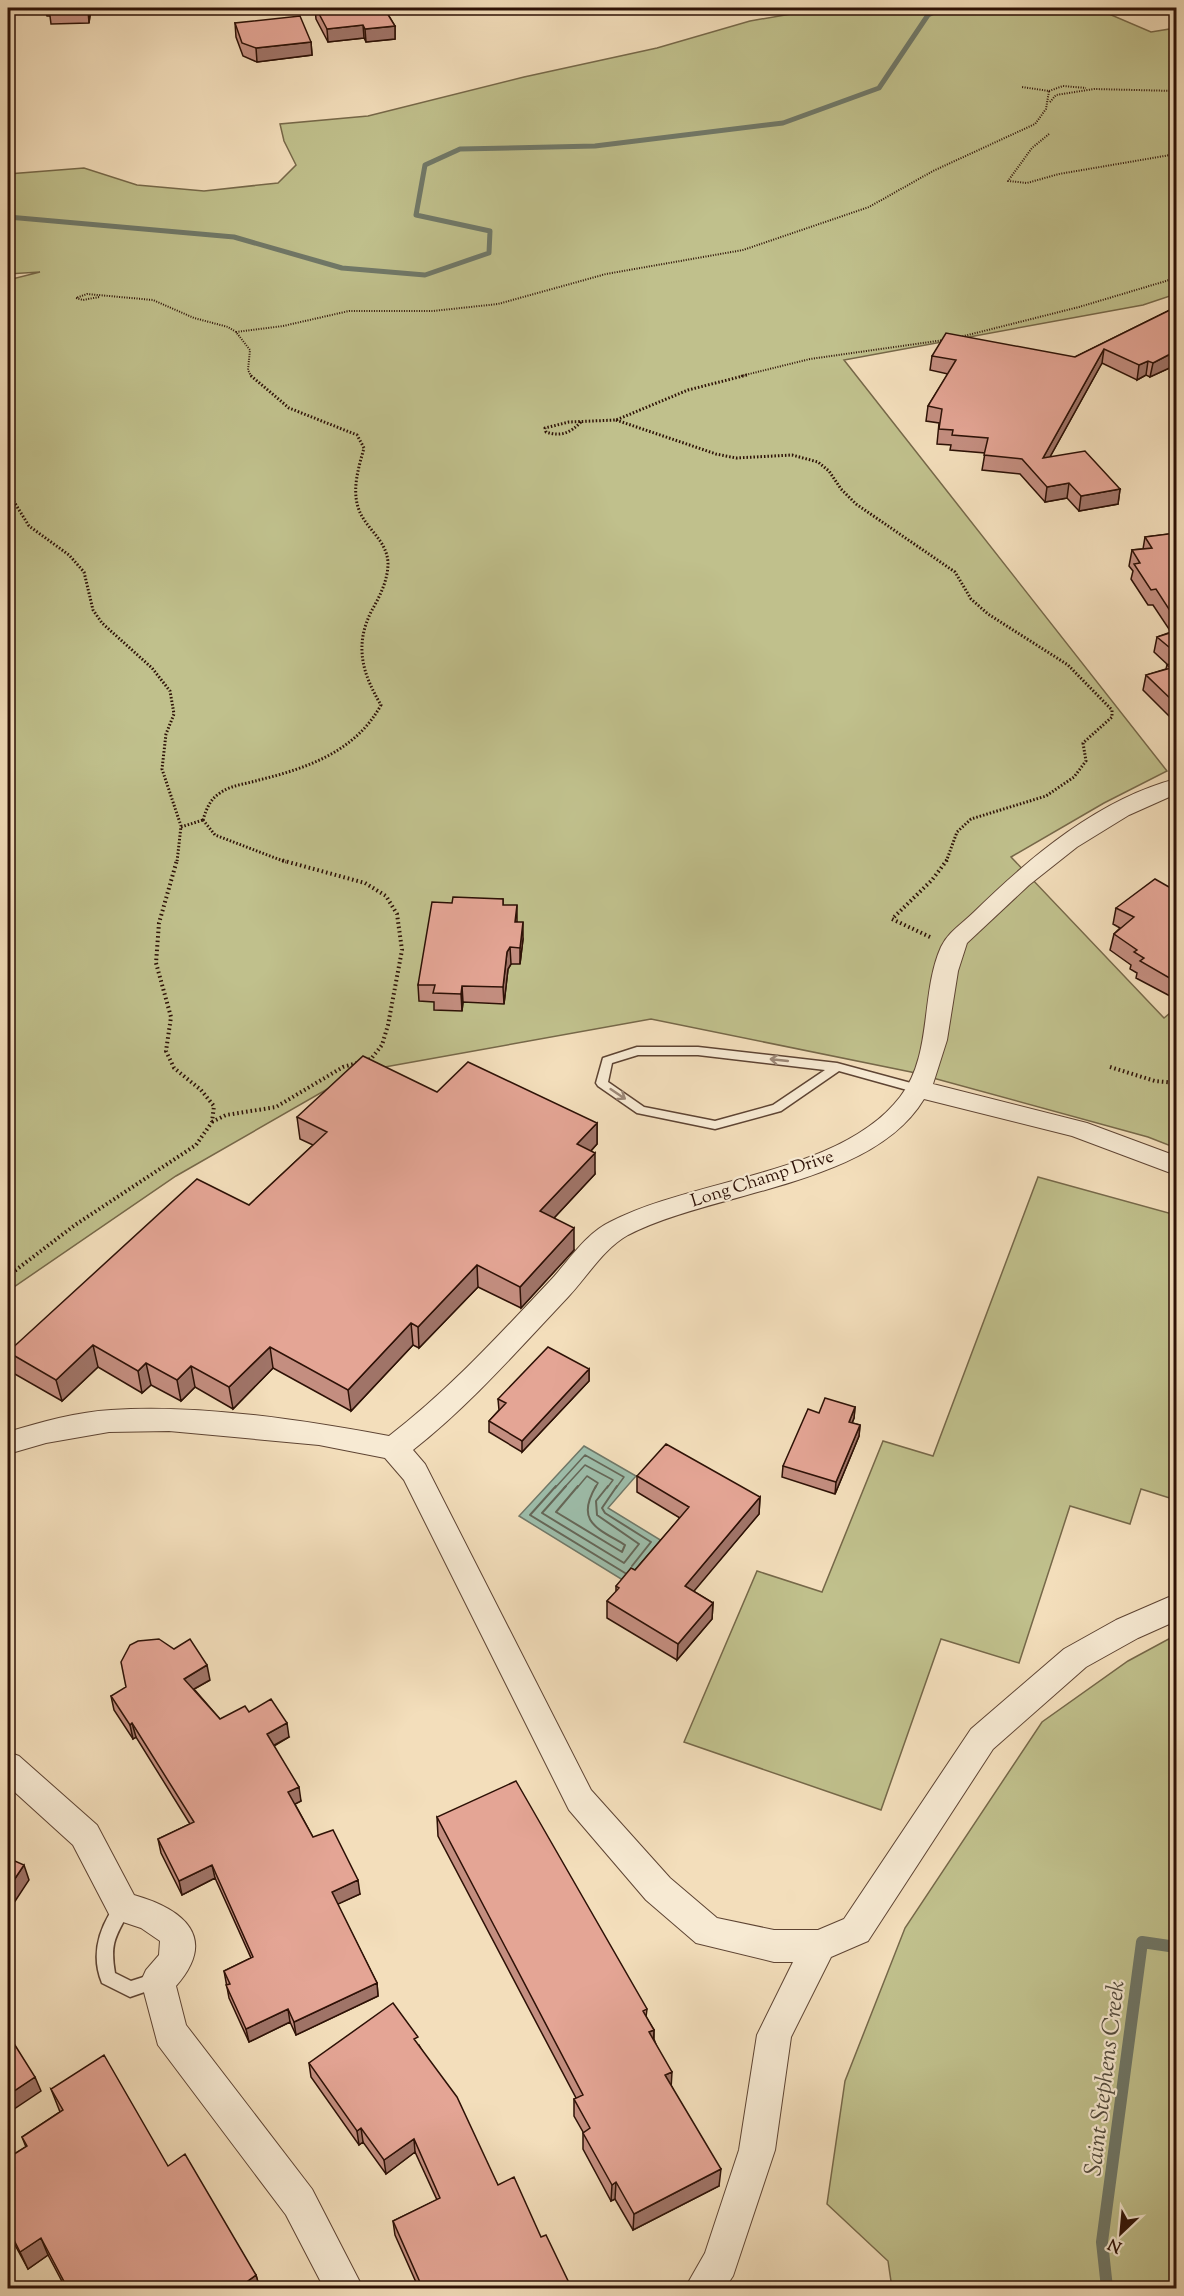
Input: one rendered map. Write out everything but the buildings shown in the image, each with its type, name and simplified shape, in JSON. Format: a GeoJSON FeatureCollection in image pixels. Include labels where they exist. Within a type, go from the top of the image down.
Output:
{"type":"FeatureCollection","features":[{"type":"Feature","properties":{"kind":"street"},"geometry":{"type":"LineString","coordinates":[[952,946],[1010,888],[1063,845],[1149,796],[1176,786]]}},
{"type":"Feature","properties":{"kind":"street","name":"Long Champ Drive"},"geometry":{"type":"LineString","coordinates":[[394,1448],[431,1421],[615,1230],[693,1200],[772,1179],[858,1146],[896,1119],[918,1089],[938,1031],[952,946]]}},
{"type":"Feature","properties":{"kind":"street"},"geometry":{"type":"LineString","coordinates":[[918,1089],[1078,1129],[1176,1166]]}},
{"type":"Feature","properties":{"kind":"street"},"geometry":{"type":"LineString","coordinates":[[8,1443],[46,1432],[109,1421],[169,1420],[319,1434],[394,1448],[415,1472],[580,1800],[658,1889],[708,1932],[774,1946],[819,1946],[856,1930],[982,1739],[1075,1658],[1126,1629],[1176,1607]]}},
{"type":"Feature","properties":{"kind":"street"},"geometry":{"type":"LineString","coordinates":[[8,1766],[85,1835],[123,1907],[150,1915],[177,1934],[176,1961],[158,1981],[170,2032],[299,2202],[344,2289]]}},
{"type":"Feature","properties":{"kind":"street"},"geometry":{"type":"LineString","coordinates":[[704,2289],[720,2263],[758,2150],[774,2035],[819,1946]]}},
{"type":"Feature","properties":{"kind":"lane"},"geometry":{"type":"LineString","coordinates":[[837,1067],[777,1108],[715,1125],[641,1110],[602,1083],[607,1061],[637,1051],[698,1051],[837,1067],[918,1089]]}},
{"type":"Feature","properties":{"kind":"lane"},"geometry":{"type":"LineString","coordinates":[[123,1907],[109,1928],[103,1953],[108,1978],[130,1989],[158,1981]]}},
{"type":"Feature","properties":{"kind":"path"},"geometry":{"type":"LineString","coordinates":[[1022,87],[1049,91],[1063,86],[1176,91]]}},
{"type":"Feature","properties":{"kind":"path"},"geometry":{"type":"LineString","coordinates":[[99,297],[83,300],[76,298],[81,294],[153,300],[236,332],[284,326],[348,310],[433,311],[498,304],[606,274],[743,250],[869,207],[933,171],[1035,124],[1045,114],[1056,95],[1094,89]]}},
{"type":"Feature","properties":{"kind":"path"},"geometry":{"type":"LineString","coordinates":[[1049,91],[1050,103]]}},
{"type":"Feature","properties":{"kind":"path"},"geometry":{"type":"LineString","coordinates":[[1049,134],[1027,154],[1008,181],[1027,183],[1059,174],[1176,154]]}},
{"type":"Feature","properties":{"kind":"path"},"geometry":{"type":"LineString","coordinates":[[616,420],[635,410],[709,384],[833,354],[974,334],[1176,278]]}},
{"type":"Feature","properties":{"kind":"path"},"geometry":{"type":"LineString","coordinates":[[203,820],[207,806],[220,794],[315,763],[348,746],[374,723],[381,705],[365,680],[358,649],[367,620],[384,590],[389,561],[377,532],[358,508],[358,469],[364,448],[357,435],[300,414],[251,377],[248,370],[250,350],[236,332]]}},
{"type":"Feature","properties":{"kind":"path"},"geometry":{"type":"LineString","coordinates":[[580,422],[566,434],[555,436],[546,432],[545,428],[553,424],[580,422],[616,420],[716,454],[736,458],[792,455],[818,462],[829,471],[841,489],[856,504],[955,572],[971,599],[988,614],[1068,664],[1112,710],[1112,717],[1106,724],[1083,743],[1086,761],[1074,778],[1015,807],[985,811],[966,822],[957,832],[956,844],[950,855],[928,884],[892,919],[952,946]]}},
{"type":"Feature","properties":{"kind":"path"},"geometry":{"type":"LineString","coordinates":[[8,492],[29,526],[69,555],[84,573],[85,585],[93,610],[102,623],[152,669],[170,691],[174,714],[166,734],[162,769],[180,828],[176,872],[159,923],[156,963],[171,1017],[166,1051],[174,1068],[201,1090],[214,1106],[212,1122],[196,1145],[75,1226],[8,1276]]}},
{"type":"Feature","properties":{"kind":"path"},"geometry":{"type":"LineString","coordinates":[[180,828],[203,820]]}},
{"type":"Feature","properties":{"kind":"path"},"geometry":{"type":"LineString","coordinates":[[203,820],[215,836],[304,868],[364,883],[386,896],[397,914],[402,950],[388,1025],[382,1045],[371,1059],[343,1067],[276,1107],[226,1115],[212,1122]]}},
{"type":"Feature","properties":{"kind":"path"},"geometry":{"type":"LineString","coordinates":[[1110,1066],[1155,1081],[1176,1083]]}},
{"type":"Feature","properties":{"kind":"green space"},"geometry":{"type":"Polygon","coordinates":[[[826,8],[1095,8],[1151,32],[1176,28],[1176,294],[1143,305],[844,360],[1167,771],[1104,803],[1011,857],[1164,1018],[1176,1008],[1176,1148],[1148,1137],[911,1072],[651,1019],[357,1072],[176,1176],[8,1291],[8,280],[40,272],[8,274],[8,174],[84,168],[137,185],[204,191],[278,183],[296,165],[284,141],[280,124],[368,116],[524,77],[657,48],[750,21],[826,8]]]}},
{"type":"Feature","properties":{"kind":"green space"},"geometry":{"type":"Polygon","coordinates":[[[1038,1177],[1176,1215],[1176,1500],[1141,1489],[1130,1524],[1070,1506],[1019,1663],[941,1639],[881,1810],[684,1742],[757,1571],[822,1592],[883,1441],[933,1456],[1038,1177]]]}},
{"type":"Feature","properties":{"kind":"green space"},"geometry":{"type":"Polygon","coordinates":[[[1176,1635],[1176,2288],[892,2288],[888,2261],[827,2204],[845,2081],[905,1928],[1042,1722],[1128,1661],[1176,1635]]]}},
{"type":"Feature","properties":{"kind":"water"},"geometry":{"type":"Polygon","coordinates":[[[584,1446],[636,1476],[608,1508],[662,1541],[626,1582],[519,1516],[584,1446]]]}},
{"type":"Feature","properties":{"kind":"waterway"},"geometry":{"type":"LineString","coordinates":[[8,217],[234,237],[342,268],[425,275],[489,253],[490,231],[416,215],[425,165],[460,149],[595,146],[783,123],[879,88],[928,15],[942,8]]}},
{"type":"Feature","properties":{"kind":"waterway","name":"Saint Stephens Creek"},"geometry":{"type":"LineString","coordinates":[[1107,2288],[1102,2242],[1142,1942],[1176,1947]]}}]}
